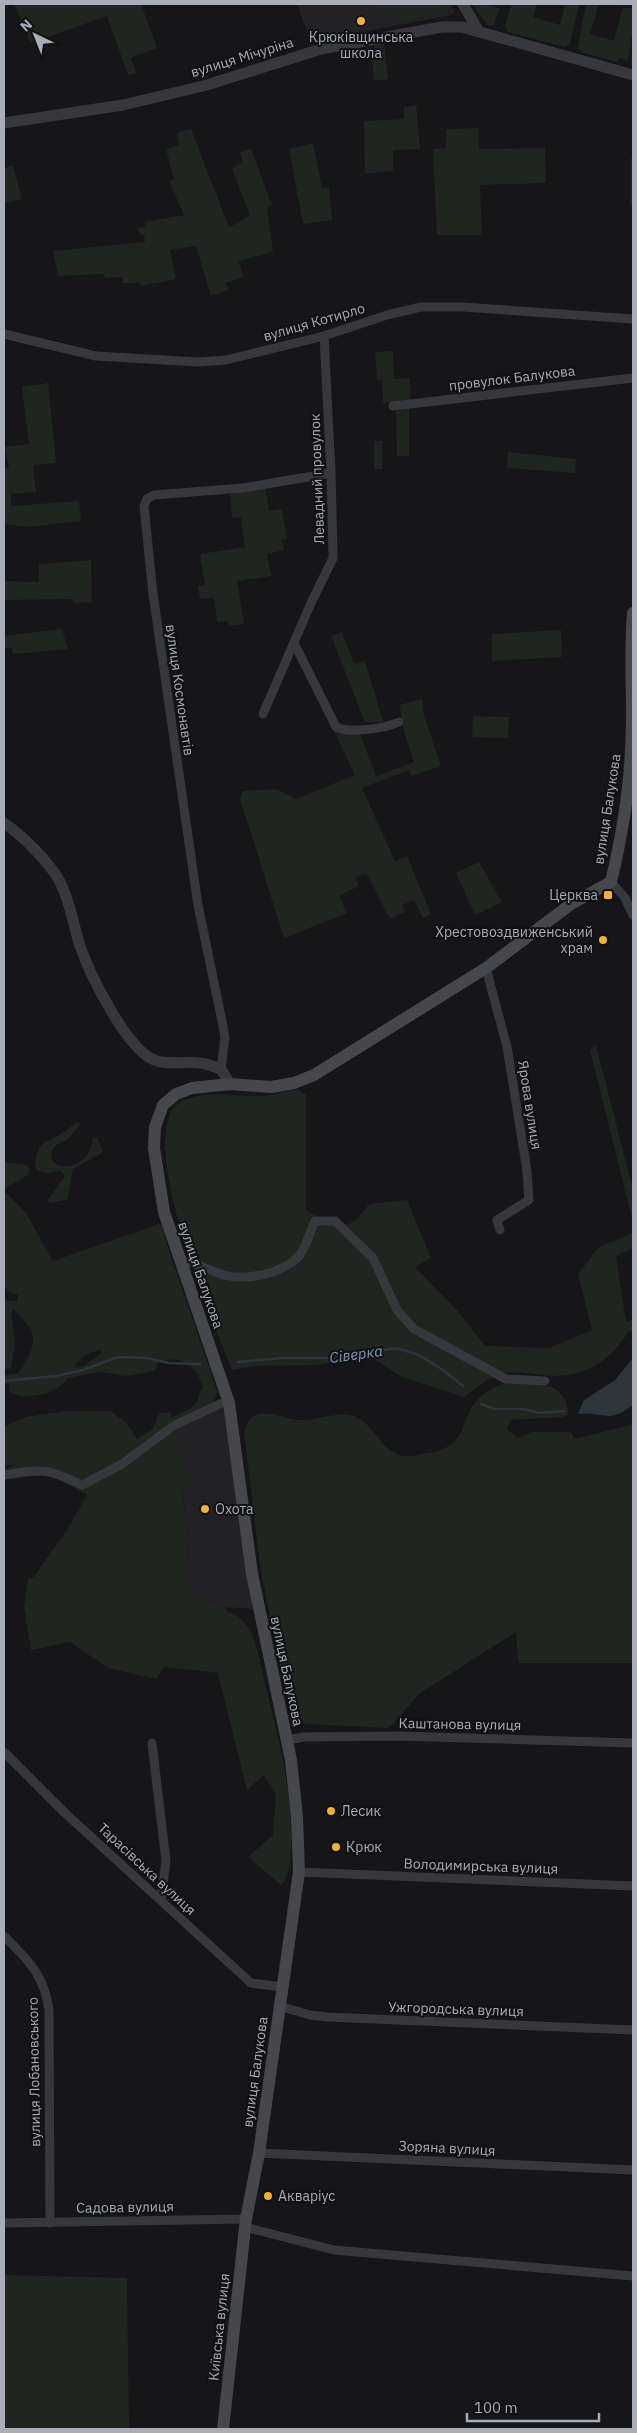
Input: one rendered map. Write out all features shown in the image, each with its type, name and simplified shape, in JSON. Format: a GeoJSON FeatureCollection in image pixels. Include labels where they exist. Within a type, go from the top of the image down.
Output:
{"type":"FeatureCollection","features":[{"type":"Feature","properties":{"kind":"main road","name":"вулиця Балукова"},"geometry":{"type":"LineString","coordinates":[[246,2223],[259,2153],[299,1872],[297,1817],[287,1740],[252,1574],[229,1403],[164,1212],[157,1177],[154,1148],[155,1127],[163,1106],[176,1094],[192,1088],[230,1084],[271,1087],[294,1083],[314,1075],[486,968],[571,904],[611,882],[618,850],[631,752],[631,639],[633,613]]}},
{"type":"Feature","properties":{"kind":"main road","name":"Київська вулиця"},"geometry":{"type":"LineString","coordinates":[[222,2429],[246,2223]]}},
{"type":"Feature","properties":{"kind":"street"},"geometry":{"type":"LineString","coordinates":[[463,4],[479,32]]}},
{"type":"Feature","properties":{"kind":"street","name":"вулиця Мічуріна"},"geometry":{"type":"LineString","coordinates":[[4,123],[123,105],[207,84],[321,49],[366,39],[442,27],[462,27],[633,75]]}},
{"type":"Feature","properties":{"kind":"street","name":"вулиця Котирло"},"geometry":{"type":"LineString","coordinates":[[4,334],[96,356],[198,362],[226,360],[324,336],[387,315],[421,307],[463,307],[633,319]]}},
{"type":"Feature","properties":{"kind":"street","name":"Левадний провулок"},"geometry":{"type":"LineString","coordinates":[[263,714],[333,558],[324,336]]}},
{"type":"Feature","properties":{"kind":"street","name":"провулок Балукова"},"geometry":{"type":"LineString","coordinates":[[393,406],[633,378]]}},
{"type":"Feature","properties":{"kind":"street","name":"вулиця Космонавтів"},"geometry":{"type":"LineString","coordinates":[[221,1068],[225,1038],[198,905],[153,594],[144,506],[147,499],[154,495],[244,488],[331,473]]}},
{"type":"Feature","properties":{"kind":"street"},"geometry":{"type":"LineString","coordinates":[[294,643],[336,727],[348,729],[383,728],[400,722]]}},
{"type":"Feature","properties":{"kind":"street"},"geometry":{"type":"LineString","coordinates":[[4,823],[15,830],[59,880],[81,947],[95,978],[124,1028],[147,1057],[177,1063],[200,1063],[221,1068],[230,1084]]}},
{"type":"Feature","properties":{"kind":"street"},"geometry":{"type":"LineString","coordinates":[[611,882],[625,898],[633,915]]}},
{"type":"Feature","properties":{"kind":"street","name":"Ярова вулиця"},"geometry":{"type":"LineString","coordinates":[[486,968],[507,1046],[528,1190],[528,1200],[526,1202],[498,1220],[500,1230]]}},
{"type":"Feature","properties":{"kind":"street"},"geometry":{"type":"LineString","coordinates":[[180,1261],[190,1262],[226,1276],[253,1276],[282,1268],[298,1258],[315,1221],[335,1221],[373,1258],[397,1310],[414,1329],[506,1379],[545,1381]]}},
{"type":"Feature","properties":{"kind":"street"},"geometry":{"type":"LineString","coordinates":[[4,1475],[46,1470],[82,1485],[122,1464],[173,1426],[224,1402],[229,1403]]}},
{"type":"Feature","properties":{"kind":"street","name":"Каштанова вулиця"},"geometry":{"type":"LineString","coordinates":[[287,1740],[398,1736],[633,1743]]}},
{"type":"Feature","properties":{"kind":"street"},"geometry":{"type":"LineString","coordinates":[[152,1743],[166,1860],[161,1900]]}},
{"type":"Feature","properties":{"kind":"street","name":"Тарасівська вулиця"},"geometry":{"type":"LineString","coordinates":[[4,1752],[65,1813],[251,1983],[282,1987]]}},
{"type":"Feature","properties":{"kind":"street","name":"Володимирська вулиця"},"geometry":{"type":"LineString","coordinates":[[299,1872],[633,1886]]}},
{"type":"Feature","properties":{"kind":"street","name":"вулиця Лобановського"},"geometry":{"type":"LineString","coordinates":[[4,1936],[35,1969],[47,1993],[49,2010],[50,2222]]}},
{"type":"Feature","properties":{"kind":"street","name":"Ужгородська вулиця"},"geometry":{"type":"LineString","coordinates":[[279,2006],[310,2015],[327,2017],[633,2030]]}},
{"type":"Feature","properties":{"kind":"street","name":"Зоряна вулиця"},"geometry":{"type":"LineString","coordinates":[[259,2153],[633,2170]]}},
{"type":"Feature","properties":{"kind":"street","name":"Садова вулиця"},"geometry":{"type":"LineString","coordinates":[[4,2223],[246,2223],[334,2250],[633,2276]]}},
{"type":"Feature","properties":{"kind":"shaded area"},"geometry":{"type":"Polygon","coordinates":[[[14,4],[141,4],[157,48],[131,58],[136,73],[128,75],[107,16],[31,43],[14,4]]]}},
{"type":"Feature","properties":{"kind":"shaded area","name":"Крюківщинська школа"},"geometry":{"type":"Polygon","coordinates":[[[297,4],[450,4],[455,12],[451,15],[311,42],[297,4]]]}},
{"type":"Feature","properties":{"kind":"shaded area"},"geometry":{"type":"Polygon","coordinates":[[[372,4],[441,4],[443,10],[423,18],[402,18],[388,16],[383,10],[372,4]]]}},
{"type":"Feature","properties":{"kind":"shaded area"},"geometry":{"type":"Polygon","coordinates":[[[472,4],[483,4],[500,8],[494,25],[488,26],[472,4]]]}},
{"type":"Feature","properties":{"kind":"shaded area"},"geometry":{"type":"Polygon","coordinates":[[[511,4],[537,4],[533,17],[560,25],[565,4],[579,4],[570,44],[564,47],[508,32],[505,27],[511,4]]]}},
{"type":"Feature","properties":{"kind":"shaded area"},"geometry":{"type":"Polygon","coordinates":[[[586,4],[599,4],[590,34],[614,41],[623,7],[633,9],[633,37],[631,37],[628,60],[619,58],[617,62],[584,53],[578,48],[586,4]]]}},
{"type":"Feature","properties":{"kind":"shaded area"},"geometry":{"type":"Polygon","coordinates":[[[384,42],[388,79],[374,81],[372,55],[375,55],[374,43],[384,42]]]}},
{"type":"Feature","properties":{"kind":"shaded area"},"geometry":{"type":"Polygon","coordinates":[[[416,105],[420,149],[393,150],[393,171],[365,174],[364,121],[404,119],[404,107],[416,105]]]}},
{"type":"Feature","properties":{"kind":"shaded area"},"geometry":{"type":"Polygon","coordinates":[[[478,128],[479,149],[545,148],[546,183],[480,185],[482,235],[437,235],[433,149],[446,148],[446,129],[478,128]]]}},
{"type":"Feature","properties":{"kind":"shaded area"},"geometry":{"type":"Polygon","coordinates":[[[191,129],[229,227],[250,216],[232,168],[243,163],[240,152],[251,149],[272,205],[267,207],[273,252],[238,261],[244,277],[226,283],[229,290],[211,296],[196,246],[170,250],[176,279],[141,286],[140,283],[123,283],[122,277],[105,278],[104,274],[58,276],[53,251],[145,242],[144,235],[140,235],[138,228],[145,227],[145,222],[184,215],[169,181],[174,179],[166,149],[179,145],[177,133],[191,129]]]}},
{"type":"Feature","properties":{"kind":"shaded area"},"geometry":{"type":"Polygon","coordinates":[[[313,143],[322,188],[329,188],[332,220],[303,224],[289,149],[313,143]]]}},
{"type":"Feature","properties":{"kind":"shaded area"},"geometry":{"type":"Polygon","coordinates":[[[630,159],[633,159],[633,205],[630,204],[630,159]]]}},
{"type":"Feature","properties":{"kind":"shaded area"},"geometry":{"type":"Polygon","coordinates":[[[13,166],[22,199],[4,203],[4,168],[13,166]]]}},
{"type":"Feature","properties":{"kind":"shaded area"},"geometry":{"type":"Polygon","coordinates":[[[393,351],[394,379],[410,378],[411,400],[383,403],[382,380],[377,380],[375,352],[393,351]]]}},
{"type":"Feature","properties":{"kind":"shaded area"},"geometry":{"type":"Polygon","coordinates":[[[48,383],[56,463],[33,465],[36,492],[11,494],[11,506],[79,501],[81,521],[29,527],[4,524],[4,468],[9,468],[5,447],[29,444],[22,387],[48,383]]]}},
{"type":"Feature","properties":{"kind":"shaded area"},"geometry":{"type":"Polygon","coordinates":[[[409,409],[409,456],[397,456],[396,411],[409,409]]]}},
{"type":"Feature","properties":{"kind":"shaded area"},"geometry":{"type":"Polygon","coordinates":[[[374,441],[382,441],[382,469],[374,469],[374,441]]]}},
{"type":"Feature","properties":{"kind":"shaded area"},"geometry":{"type":"Polygon","coordinates":[[[508,452],[576,459],[575,473],[507,468],[508,452]]]}},
{"type":"Feature","properties":{"kind":"shaded area"},"geometry":{"type":"Polygon","coordinates":[[[265,486],[269,511],[282,509],[287,539],[282,540],[284,550],[267,554],[271,576],[237,581],[244,624],[229,626],[228,621],[217,622],[214,598],[200,599],[198,586],[205,585],[200,554],[245,547],[241,517],[232,518],[230,492],[265,486]]]}},
{"type":"Feature","properties":{"kind":"shaded area"},"geometry":{"type":"Polygon","coordinates":[[[91,560],[92,602],[74,603],[73,599],[4,600],[4,581],[39,582],[39,564],[91,560]]]}},
{"type":"Feature","properties":{"kind":"shaded area"},"geometry":{"type":"Polygon","coordinates":[[[62,629],[68,649],[13,654],[12,648],[4,648],[4,636],[62,629]]]}},
{"type":"Feature","properties":{"kind":"shaded area"},"geometry":{"type":"Polygon","coordinates":[[[561,630],[562,657],[492,661],[492,634],[561,630]]]}},
{"type":"Feature","properties":{"kind":"shaded area"},"geometry":{"type":"Polygon","coordinates":[[[342,632],[354,664],[365,661],[383,722],[365,722],[331,636],[342,632]]]}},
{"type":"Feature","properties":{"kind":"shaded area"},"geometry":{"type":"Polygon","coordinates":[[[422,699],[424,715],[441,766],[411,776],[409,770],[362,788],[395,861],[407,856],[431,914],[423,918],[414,900],[402,905],[405,912],[390,919],[366,873],[355,878],[359,886],[339,896],[347,913],[284,938],[240,799],[242,791],[276,789],[296,799],[355,775],[334,731],[341,734],[360,734],[376,776],[414,762],[402,724],[400,705],[422,699]]]}},
{"type":"Feature","properties":{"kind":"shaded area"},"geometry":{"type":"Polygon","coordinates":[[[473,716],[509,717],[508,738],[472,737],[473,716]]]}},
{"type":"Feature","properties":{"kind":"shaded area"},"geometry":{"type":"Polygon","coordinates":[[[479,862],[502,902],[475,915],[456,873],[479,862]]]}},
{"type":"Feature","properties":{"kind":"shaded area"},"geometry":{"type":"Polygon","coordinates":[[[596,1045],[633,1190],[633,1222],[590,1050],[596,1045]]]}},
{"type":"Feature","properties":{"kind":"shaded area"},"geometry":{"type":"Polygon","coordinates":[[[297,1089],[306,1095],[306,1210],[340,1225],[354,1221],[369,1204],[407,1200],[431,1258],[415,1267],[456,1309],[485,1346],[549,1348],[592,1330],[578,1274],[599,1247],[633,1233],[633,1248],[616,1256],[626,1322],[633,1319],[633,1331],[629,1331],[603,1360],[581,1372],[556,1376],[521,1373],[505,1374],[486,1382],[464,1397],[402,1377],[376,1360],[366,1357],[315,1365],[257,1366],[232,1370],[196,1278],[183,1238],[166,1163],[166,1132],[173,1109],[178,1104],[197,1096],[216,1094],[264,1096],[297,1089]]]}},
{"type":"Feature","properties":{"kind":"shaded area"},"geometry":{"type":"Polygon","coordinates":[[[77,1122],[81,1123],[67,1140],[56,1145],[53,1149],[51,1157],[54,1162],[60,1166],[76,1164],[84,1159],[90,1150],[93,1138],[97,1137],[103,1152],[73,1169],[68,1197],[65,1200],[51,1203],[47,1201],[65,1176],[60,1171],[40,1172],[35,1167],[38,1151],[43,1144],[77,1122]]]}},
{"type":"Feature","properties":{"kind":"shaded area"},"geometry":{"type":"Polygon","coordinates":[[[4,1162],[27,1165],[30,1170],[28,1175],[4,1189],[4,1162]]]}},
{"type":"Feature","properties":{"kind":"shaded area"},"geometry":{"type":"Polygon","coordinates":[[[4,1191],[26,1213],[53,1261],[162,1223],[167,1245],[217,1391],[216,1397],[208,1407],[175,1433],[193,1486],[182,1491],[188,1537],[186,1592],[226,1607],[228,1612],[238,1616],[245,1623],[255,1641],[281,1751],[290,1808],[290,1864],[282,1886],[248,1857],[273,1835],[276,1795],[264,1775],[247,1790],[218,1673],[164,1667],[157,1679],[108,1668],[70,1642],[31,1650],[24,1607],[28,1579],[34,1577],[70,1525],[87,1495],[48,1474],[4,1480],[4,1469],[17,1464],[4,1466],[4,1426],[26,1417],[66,1411],[110,1411],[127,1423],[137,1439],[153,1429],[159,1413],[171,1412],[171,1418],[194,1405],[203,1387],[200,1379],[187,1363],[174,1359],[158,1363],[155,1371],[126,1376],[100,1372],[68,1378],[50,1392],[33,1396],[16,1395],[10,1392],[10,1385],[4,1383],[4,1376],[18,1373],[29,1354],[33,1339],[28,1325],[13,1309],[11,1314],[15,1343],[11,1368],[4,1370],[4,1300],[17,1301],[18,1295],[8,1292],[4,1284],[4,1191]],[[100,1350],[88,1354],[74,1368],[84,1366],[103,1352],[100,1350]]]}},
{"type":"Feature","properties":{"kind":"shaded area"},"geometry":{"type":"Polygon","coordinates":[[[633,1358],[633,1405],[611,1416],[578,1414],[584,1400],[615,1380],[633,1358]]]}},
{"type":"Feature","properties":{"kind":"shaded area"},"geometry":{"type":"Polygon","coordinates":[[[508,1382],[538,1384],[555,1389],[562,1395],[568,1414],[563,1417],[511,1420],[507,1429],[518,1438],[532,1432],[571,1432],[574,1439],[633,1424],[633,1663],[518,1663],[516,1632],[419,1694],[393,1724],[387,1728],[306,1724],[297,1720],[288,1704],[261,1572],[244,1433],[248,1422],[253,1416],[262,1414],[273,1414],[289,1419],[301,1420],[339,1415],[354,1416],[367,1424],[390,1450],[396,1454],[413,1456],[439,1451],[449,1446],[461,1432],[473,1405],[481,1396],[508,1382]]]}},
{"type":"Feature","properties":{"kind":"shaded area"},"geometry":{"type":"Polygon","coordinates":[[[224,1406],[253,1609],[226,1607],[186,1592],[188,1537],[175,1433],[179,1428],[224,1406]]]}},
{"type":"Feature","properties":{"kind":"shaded area"},"geometry":{"type":"Polygon","coordinates":[[[4,2275],[127,2278],[129,2429],[5,2429],[4,2275]]]}},
{"type":"Feature","properties":{"kind":"waterway","name":"Сіверка"},"geometry":{"type":"LineString","coordinates":[[238,1362],[282,1358],[335,1358],[396,1348],[419,1355],[443,1370],[463,1386]]}},
{"type":"Feature","properties":{"kind":"waterway","name":"Сіверка"},"geometry":{"type":"LineString","coordinates":[[4,1381],[56,1376],[83,1370],[118,1357],[147,1358],[169,1363],[200,1364]]}},
{"type":"Feature","properties":{"kind":"waterway","name":"Сіверка"},"geometry":{"type":"LineString","coordinates":[[481,1404],[494,1409],[524,1409],[540,1413],[564,1411]]}},
{"type":"Feature","properties":{"kind":"place","name":"Крюківщинська школа"},"geometry":{"type":"Point","coordinates":[361,21]}},
{"type":"Feature","properties":{"kind":"place","name":"Церква"},"geometry":{"type":"Point","coordinates":[608,895]}},
{"type":"Feature","properties":{"kind":"place","name":"Хрестовоздвиженський храм"},"geometry":{"type":"Point","coordinates":[603,940]}},
{"type":"Feature","properties":{"kind":"place","name":"Охота"},"geometry":{"type":"Point","coordinates":[205,1509]}},
{"type":"Feature","properties":{"kind":"place","name":"Лесик"},"geometry":{"type":"Point","coordinates":[331,1811]}},
{"type":"Feature","properties":{"kind":"place","name":"Крюк"},"geometry":{"type":"Point","coordinates":[336,1847]}},
{"type":"Feature","properties":{"kind":"place","name":"Акваріус"},"geometry":{"type":"Point","coordinates":[268,2196]}}]}
